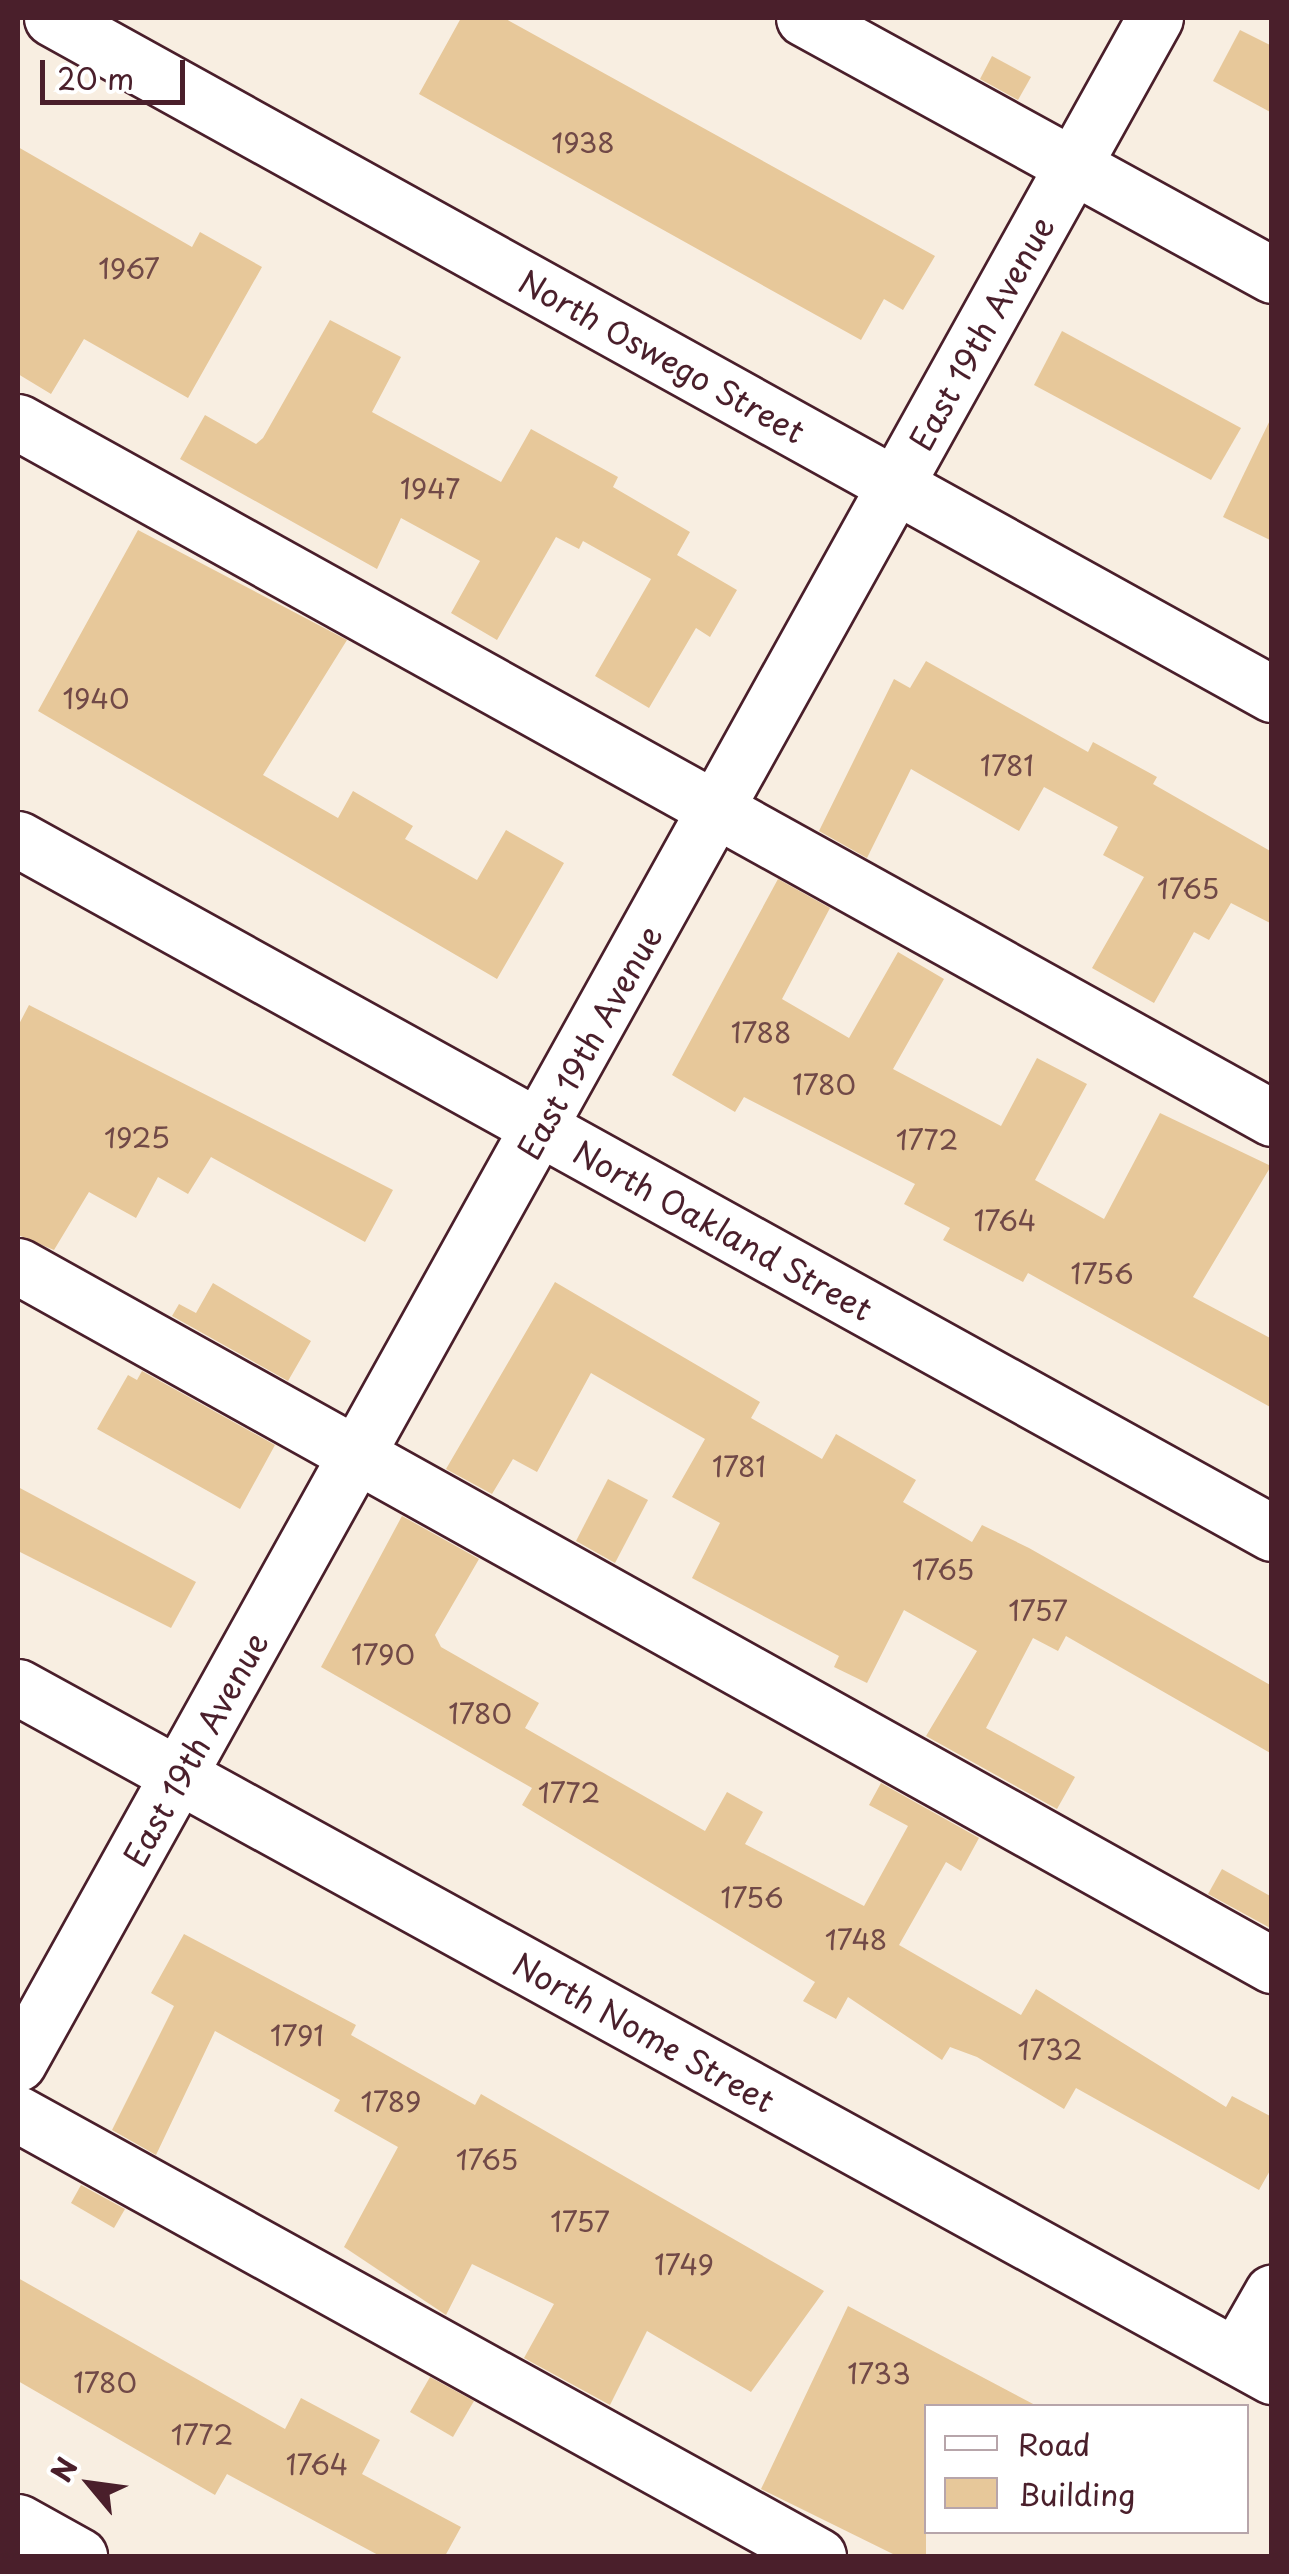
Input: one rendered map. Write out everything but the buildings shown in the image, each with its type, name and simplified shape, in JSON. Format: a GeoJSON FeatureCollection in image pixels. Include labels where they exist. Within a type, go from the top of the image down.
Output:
{"type":"FeatureCollection","features":[{"type":"Feature","properties":{"kind":"street","name":"North Oswego Street"},"geometry":{"type":"LineString","coordinates":[[52,18],[1272,694]]}},
{"type":"Feature","properties":{"kind":"street"},"geometry":{"type":"LineString","coordinates":[[804,18],[1272,275]]}},
{"type":"Feature","properties":{"kind":"street","name":"East 19th Avenue"},"geometry":{"type":"LineString","coordinates":[[18,2063],[1156,18]]}},
{"type":"Feature","properties":{"kind":"street"},"geometry":{"type":"LineString","coordinates":[[18,422],[1272,1118]]}},
{"type":"Feature","properties":{"kind":"street","name":"North Oakland Street"},"geometry":{"type":"LineString","coordinates":[[18,839],[1272,1533]]}},
{"type":"Feature","properties":{"kind":"street"},"geometry":{"type":"LineString","coordinates":[[18,1266],[1272,1965]]}},
{"type":"Feature","properties":{"kind":"street","name":"North Nome Street"},"geometry":{"type":"LineString","coordinates":[[18,1687],[1254,2366]]}},
{"type":"Feature","properties":{"kind":"street"},"geometry":{"type":"LineString","coordinates":[[18,2114],[818,2556]]}},
{"type":"Feature","properties":{"kind":"street"},"geometry":{"type":"LineString","coordinates":[[1254,2366],[1272,2293]]}},
{"type":"Feature","properties":{"kind":"street"},"geometry":{"type":"LineString","coordinates":[[18,2522],[79,2556]]}}]}
